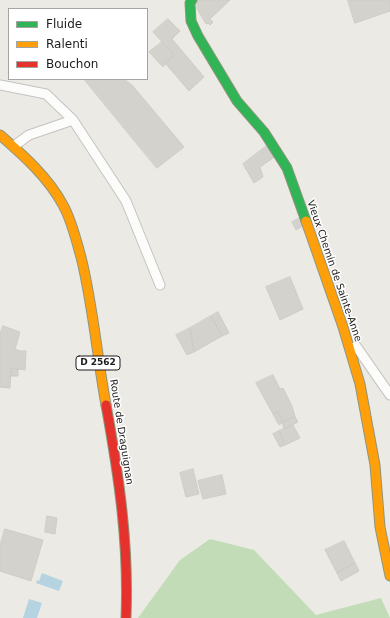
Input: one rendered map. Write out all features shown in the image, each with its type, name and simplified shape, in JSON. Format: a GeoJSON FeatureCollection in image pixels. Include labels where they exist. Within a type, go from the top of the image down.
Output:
{"type":"FeatureCollection","features":[{"type":"Feature","properties":{"kind":"street","name":"Vieux Chemin de Sainte-Anne"},"geometry":{"type":"LineString","coordinates":[[192,0],[190,3],[191,21],[198,36],[237,101],[264,132],[286,168],[343,327],[360,384],[375,465],[380,527],[390,576]]}},
{"type":"Feature","properties":{"kind":"street","name":"Route de Draguignan"},"geometry":{"type":"LineString","coordinates":[[0,135],[26,157],[46,179],[65,208],[80,250],[122,509],[127,556],[128,600],[126,618]]}},
{"type":"Feature","properties":{"kind":"lane"},"geometry":{"type":"LineString","coordinates":[[0,85],[46,94],[73,120],[126,201],[160,285]]}},
{"type":"Feature","properties":{"kind":"lane"},"geometry":{"type":"LineString","coordinates":[[14,146],[29,135],[73,120]]}},
{"type":"Feature","properties":{"kind":"lane"},"geometry":{"type":"LineString","coordinates":[[343,327],[390,394]]}},
{"type":"Feature","properties":{"kind":"green space"},"geometry":{"type":"Polygon","coordinates":[[[210,539],[254,550],[316,615],[381,598],[390,618],[138,618],[180,560],[210,539]]]}},
{"type":"Feature","properties":{"kind":"water"},"geometry":{"type":"Polygon","coordinates":[[[42,573],[63,581],[59,591],[36,583],[37,580],[39,581],[42,573]]]}},
{"type":"Feature","properties":{"kind":"water"},"geometry":{"type":"Polygon","coordinates":[[[29,599],[42,603],[37,618],[23,618],[29,599]]]}},
{"type":"Feature","properties":{"kind":"building"},"geometry":{"type":"Polygon","coordinates":[[[198,0],[230,0],[210,19],[213,22],[210,25],[208,23],[206,24],[197,9],[198,0]]]}},
{"type":"Feature","properties":{"kind":"building"},"geometry":{"type":"Polygon","coordinates":[[[348,0],[390,0],[390,11],[355,23],[348,0]]]}},
{"type":"Feature","properties":{"kind":"building"},"geometry":{"type":"Polygon","coordinates":[[[168,19],[180,31],[172,39],[204,77],[189,91],[165,63],[174,55],[153,32],[168,19]]]}},
{"type":"Feature","properties":{"kind":"building"},"geometry":{"type":"Polygon","coordinates":[[[162,42],[174,55],[165,63],[163,67],[149,52],[162,42]]]}},
{"type":"Feature","properties":{"kind":"building"},"geometry":{"type":"Polygon","coordinates":[[[85,80],[125,80],[132,85],[184,147],[157,168],[85,80]]]}},
{"type":"Feature","properties":{"kind":"building"},"geometry":{"type":"Polygon","coordinates":[[[269,144],[276,156],[260,167],[263,177],[254,183],[243,164],[269,144]]]}},
{"type":"Feature","properties":{"kind":"building"},"geometry":{"type":"Polygon","coordinates":[[[300,218],[303,226],[296,230],[292,222],[300,218]]]}},
{"type":"Feature","properties":{"kind":"building"},"geometry":{"type":"Polygon","coordinates":[[[290,277],[303,309],[280,320],[266,287],[290,277]]]}},
{"type":"Feature","properties":{"kind":"building"},"geometry":{"type":"Polygon","coordinates":[[[218,312],[229,333],[222,336],[211,316],[218,312]]]}},
{"type":"Feature","properties":{"kind":"building"},"geometry":{"type":"Polygon","coordinates":[[[211,316],[222,336],[194,352],[190,328],[211,316]]]}},
{"type":"Feature","properties":{"kind":"building"},"geometry":{"type":"Polygon","coordinates":[[[3,326],[20,332],[15,349],[26,351],[25,370],[11,368],[10,388],[0,387],[0,334],[3,326]]]}},
{"type":"Feature","properties":{"kind":"building"},"geometry":{"type":"Polygon","coordinates":[[[190,328],[194,352],[187,355],[176,335],[190,328]]]}},
{"type":"Feature","properties":{"kind":"building"},"geometry":{"type":"Polygon","coordinates":[[[11,368],[18,369],[18,376],[11,376],[11,368]]]}},
{"type":"Feature","properties":{"kind":"building"},"geometry":{"type":"Polygon","coordinates":[[[273,375],[280,389],[283,388],[292,406],[295,417],[283,422],[278,412],[273,414],[256,383],[273,375]]]}},
{"type":"Feature","properties":{"kind":"building"},"geometry":{"type":"Polygon","coordinates":[[[278,412],[283,422],[279,425],[273,414],[278,412]]]}},
{"type":"Feature","properties":{"kind":"building"},"geometry":{"type":"Polygon","coordinates":[[[295,417],[298,422],[284,429],[282,422],[295,417]]]}},
{"type":"Feature","properties":{"kind":"building"},"geometry":{"type":"Polygon","coordinates":[[[293,425],[300,438],[285,445],[279,431],[293,425]]]}},
{"type":"Feature","properties":{"kind":"building"},"geometry":{"type":"Polygon","coordinates":[[[279,431],[285,445],[280,447],[273,434],[279,431]]]}},
{"type":"Feature","properties":{"kind":"building"},"geometry":{"type":"Polygon","coordinates":[[[193,469],[199,494],[186,497],[180,473],[193,469]]]}},
{"type":"Feature","properties":{"kind":"building"},"geometry":{"type":"Polygon","coordinates":[[[222,475],[226,494],[203,499],[198,481],[222,475]]]}},
{"type":"Feature","properties":{"kind":"building"},"geometry":{"type":"Polygon","coordinates":[[[47,516],[57,518],[55,534],[45,532],[47,516]]]}},
{"type":"Feature","properties":{"kind":"building"},"geometry":{"type":"Polygon","coordinates":[[[5,529],[43,540],[31,581],[0,571],[0,546],[5,529]]]}},
{"type":"Feature","properties":{"kind":"building"},"geometry":{"type":"Polygon","coordinates":[[[344,541],[355,563],[337,573],[325,550],[344,541]]]}},
{"type":"Feature","properties":{"kind":"building"},"geometry":{"type":"Polygon","coordinates":[[[355,563],[359,571],[341,581],[337,573],[355,563]]]}},
{"type":"Feature","properties":{"kind":"traffic: fast"},"geometry":{"type":"LineString","coordinates":[[192,0],[190,3],[191,21],[198,36],[237,101],[264,132],[287,168],[306,221]]}},
{"type":"Feature","properties":{"kind":"traffic: slow"},"geometry":{"type":"LineString","coordinates":[[0,135],[27,159],[43,176],[57,195],[69,217],[85,275],[106,405]]}},
{"type":"Feature","properties":{"kind":"traffic: slow"},"geometry":{"type":"LineString","coordinates":[[306,221],[343,327],[360,384],[375,465],[380,527],[390,576]]}},
{"type":"Feature","properties":{"kind":"traffic: jam"},"geometry":{"type":"LineString","coordinates":[[106,405],[122,511],[126,564],[126,618]]}}]}
